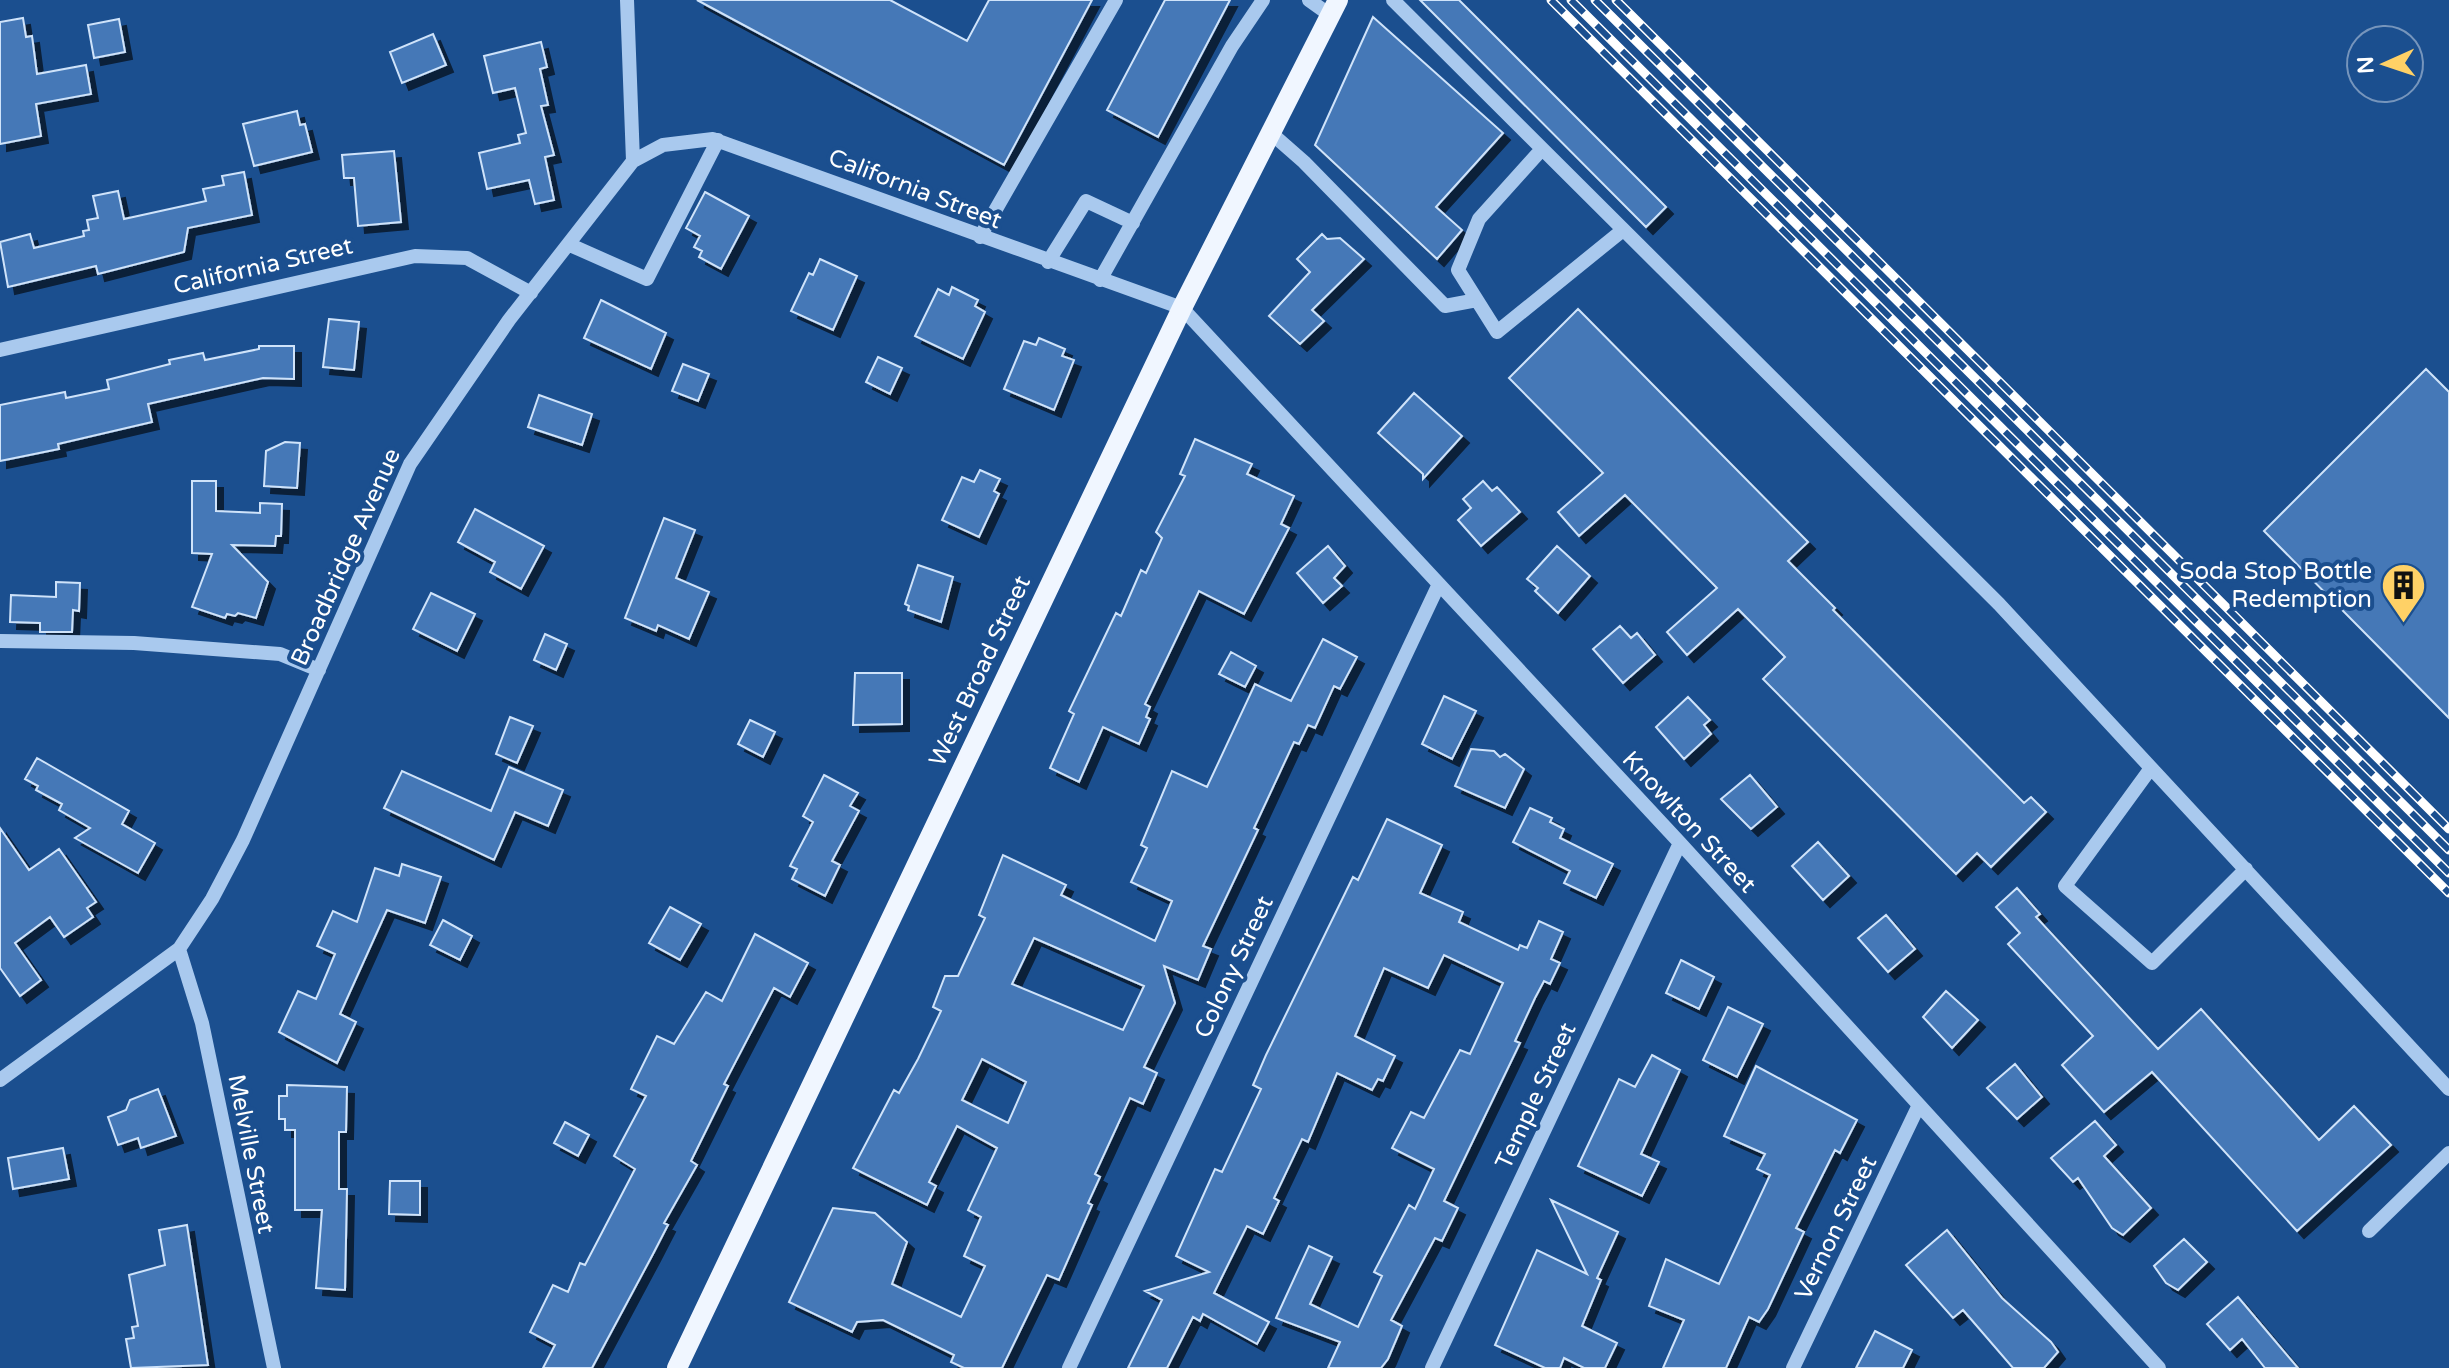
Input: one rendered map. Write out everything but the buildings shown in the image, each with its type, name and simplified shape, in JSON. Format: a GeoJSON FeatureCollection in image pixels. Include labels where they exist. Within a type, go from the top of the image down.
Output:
{"type":"FeatureCollection","features":[{"type":"Feature","properties":{"kind":"main road","name":"West Broad Street"},"geometry":{"type":"LineString","coordinates":[[677,1368],[1182,308],[1334,7]]}},
{"type":"Feature","properties":{"kind":"street"},"geometry":{"type":"LineString","coordinates":[[627,0],[633,161]]}},
{"type":"Feature","properties":{"kind":"street"},"geometry":{"type":"LineString","coordinates":[[980,237],[1116,0]]}},
{"type":"Feature","properties":{"kind":"street"},"geometry":{"type":"LineString","coordinates":[[1100,280],[1232,46],[1263,0]]}},
{"type":"Feature","properties":{"kind":"street"},"geometry":{"type":"LineString","coordinates":[[1309,0],[1334,7]]}},
{"type":"Feature","properties":{"kind":"street"},"geometry":{"type":"LineString","coordinates":[[1393,0],[1999,604],[2449,1089]]}},
{"type":"Feature","properties":{"kind":"street"},"geometry":{"type":"LineString","coordinates":[[1271,133],[1304,162],[1445,306],[1477,300]]}},
{"type":"Feature","properties":{"kind":"street"},"geometry":{"type":"LineString","coordinates":[[570,245],[647,279],[718,140]]}},
{"type":"Feature","properties":{"kind":"street","name":"California Street"},"geometry":{"type":"LineString","coordinates":[[633,161],[676,141],[718,140],[1182,308]]}},
{"type":"Feature","properties":{"kind":"street"},"geometry":{"type":"LineString","coordinates":[[1542,149],[1479,219],[1458,270],[1497,332],[1623,230]]}},
{"type":"Feature","properties":{"kind":"street","name":"Broadbridge Avenue"},"geometry":{"type":"LineString","coordinates":[[0,1080],[179,949],[231,864],[410,464],[428,433],[531,293],[633,161]]}},
{"type":"Feature","properties":{"kind":"street"},"geometry":{"type":"LineString","coordinates":[[1048,262],[1086,201],[1133,223]]}},
{"type":"Feature","properties":{"kind":"street","name":"California Street"},"geometry":{"type":"LineString","coordinates":[[0,350],[415,256],[467,258],[531,293]]}},
{"type":"Feature","properties":{"kind":"street","name":"Knowlton Street"},"geometry":{"type":"LineString","coordinates":[[1182,308],[1680,843],[2159,1368]]}},
{"type":"Feature","properties":{"kind":"street","name":"Colony Street"},"geometry":{"type":"LineString","coordinates":[[1069,1368],[1439,584]]}},
{"type":"Feature","properties":{"kind":"street"},"geometry":{"type":"LineString","coordinates":[[0,641],[134,643],[280,654],[319,670]]}},
{"type":"Feature","properties":{"kind":"street"},"geometry":{"type":"LineString","coordinates":[[2151,768],[2065,886],[2152,963],[2246,869]]}},
{"type":"Feature","properties":{"kind":"street","name":"Temple Street"},"geometry":{"type":"LineString","coordinates":[[1432,1368],[1680,843]]}},
{"type":"Feature","properties":{"kind":"street","name":"Melville Street"},"geometry":{"type":"LineString","coordinates":[[179,949],[202,1023],[274,1368]]}},
{"type":"Feature","properties":{"kind":"street","name":"Vernon Street"},"geometry":{"type":"LineString","coordinates":[[1793,1368],[1918,1107]]}},
{"type":"Feature","properties":{"kind":"street"},"geometry":{"type":"LineString","coordinates":[[2369,1231],[2449,1153]]}},
{"type":"Feature","properties":{"kind":"railway"},"geometry":{"type":"LineString","coordinates":[[1551,0],[2449,893]]}},
{"type":"Feature","properties":{"kind":"railway"},"geometry":{"type":"LineString","coordinates":[[1571,0],[2449,873]]}},
{"type":"Feature","properties":{"kind":"railway"},"geometry":{"type":"LineString","coordinates":[[1595,0],[2449,850]]}},
{"type":"Feature","properties":{"kind":"railway"},"geometry":{"type":"LineString","coordinates":[[1616,0],[2449,829]]}},
{"type":"Feature","properties":{"kind":"place","name":"Soda Stop Bottle Redemption"},"geometry":{"type":"Point","coordinates":[2403,624]}}]}
